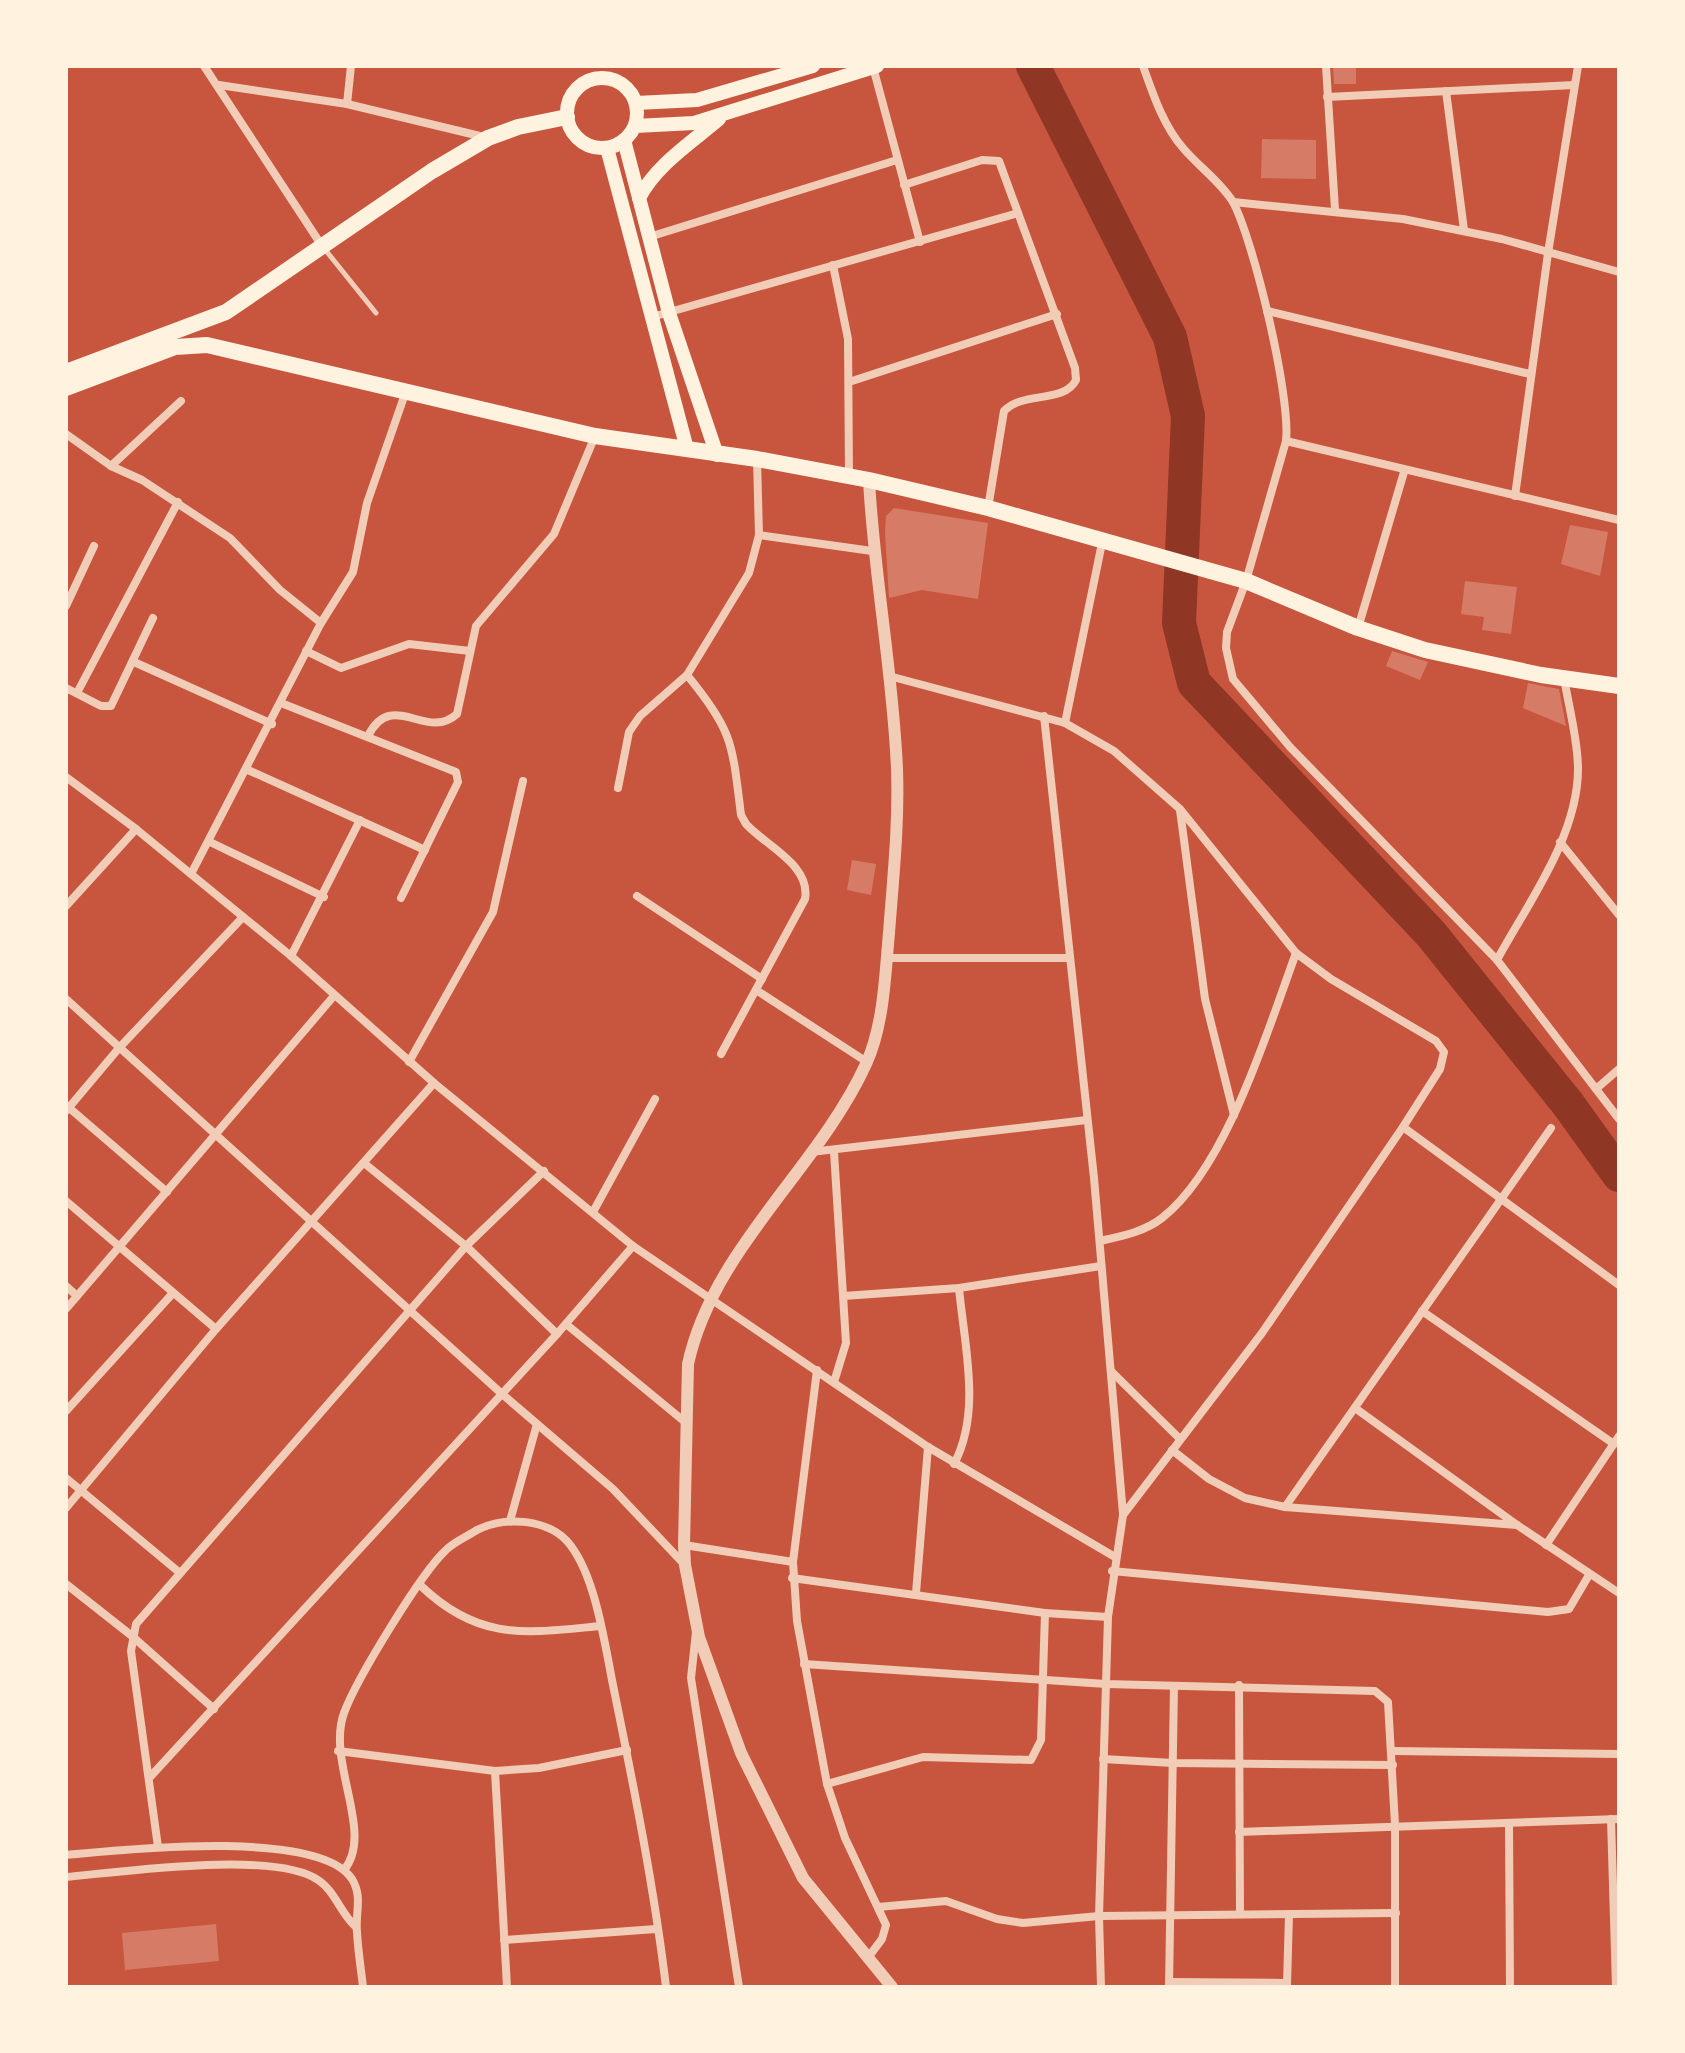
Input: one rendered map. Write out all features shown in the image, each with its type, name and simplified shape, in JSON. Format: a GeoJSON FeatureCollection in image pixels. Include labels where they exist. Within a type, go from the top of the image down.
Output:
{"type":"FeatureCollection","features":[{"type":"Feature","properties":{"kind":"highway"},"geometry":{"type":"LineString","coordinates":[[66,372],[226,312],[488,138],[518,127],[567,117]]}},
{"type":"Feature","properties":{"kind":"highway"},"geometry":{"type":"LineString","coordinates":[[66,388],[175,347],[207,345],[405,394],[595,436],[757,459],[869,480],[988,508],[1102,543],[1144,550],[1246,581],[1358,628],[1425,650],[1619,686]]}},
{"type":"Feature","properties":{"kind":"main road"},"geometry":{"type":"LineString","coordinates":[[636,103],[697,100],[813,66]]}},
{"type":"Feature","properties":{"kind":"main road"},"geometry":{"type":"LineString","coordinates":[[635,126],[694,123],[875,67]]}},
{"type":"Feature","properties":{"kind":"main road"},"geometry":{"type":"LineString","coordinates":[[597,72],[624,85],[636,103],[635,126],[624,140],[607,148],[580,141],[567,117],[574,91],[597,72]]}},
{"type":"Feature","properties":{"kind":"main road"},"geometry":{"type":"LineString","coordinates":[[639,198],[646,186],[672,159],[725,114]]}},
{"type":"Feature","properties":{"kind":"main road"},"geometry":{"type":"LineString","coordinates":[[624,140],[669,313],[717,455]]}},
{"type":"Feature","properties":{"kind":"main road"},"geometry":{"type":"LineString","coordinates":[[607,148],[614,187],[687,449]]}},
{"type":"Feature","properties":{"kind":"street"},"geometry":{"type":"LineString","coordinates":[[204,66],[322,246]]}},
{"type":"Feature","properties":{"kind":"street"},"geometry":{"type":"LineString","coordinates":[[347,104],[351,66]]}},
{"type":"Feature","properties":{"kind":"street"},"geometry":{"type":"LineString","coordinates":[[1143,66],[1156,103],[1176,138],[1233,202],[1267,311],[1287,419],[1286,441],[1246,581],[1227,632],[1226,648],[1233,679],[1290,747],[1497,960],[1619,1119]]}},
{"type":"Feature","properties":{"kind":"street"},"geometry":{"type":"LineString","coordinates":[[1326,66],[1335,210]]}},
{"type":"Feature","properties":{"kind":"street"},"geometry":{"type":"LineString","coordinates":[[1515,496],[1530,374],[1578,66]]}},
{"type":"Feature","properties":{"kind":"street"},"geometry":{"type":"LineString","coordinates":[[875,67],[920,242]]}},
{"type":"Feature","properties":{"kind":"street"},"geometry":{"type":"LineString","coordinates":[[219,85],[347,104],[488,138]]}},
{"type":"Feature","properties":{"kind":"street"},"geometry":{"type":"LineString","coordinates":[[1327,97],[1574,85]]}},
{"type":"Feature","properties":{"kind":"street"},"geometry":{"type":"LineString","coordinates":[[1446,91],[1464,230]]}},
{"type":"Feature","properties":{"kind":"street"},"geometry":{"type":"LineString","coordinates":[[904,185],[995,159],[1057,314],[1076,380],[1069,390],[1015,402],[1004,411],[988,508]]}},
{"type":"Feature","properties":{"kind":"street"},"geometry":{"type":"LineString","coordinates":[[649,237],[897,160]]}},
{"type":"Feature","properties":{"kind":"street"},"geometry":{"type":"LineString","coordinates":[[1233,202],[1335,210],[1464,230],[1619,272]]}},
{"type":"Feature","properties":{"kind":"street"},"geometry":{"type":"LineString","coordinates":[[652,317],[1018,213]]}},
{"type":"Feature","properties":{"kind":"street"},"geometry":{"type":"LineString","coordinates":[[833,265],[846,319],[849,477]]}},
{"type":"Feature","properties":{"kind":"street"},"geometry":{"type":"LineString","coordinates":[[1267,311],[1530,374]]}},
{"type":"Feature","properties":{"kind":"street"},"geometry":{"type":"LineString","coordinates":[[849,382],[1057,314]]}},
{"type":"Feature","properties":{"kind":"street"},"geometry":{"type":"LineString","coordinates":[[191,874],[272,724],[321,623],[353,572],[367,503],[405,394]]}},
{"type":"Feature","properties":{"kind":"street"},"geometry":{"type":"LineString","coordinates":[[111,466],[181,401]]}},
{"type":"Feature","properties":{"kind":"street"},"geometry":{"type":"LineString","coordinates":[[66,434],[111,466],[178,502],[230,538],[280,590],[321,623]]}},
{"type":"Feature","properties":{"kind":"street"},"geometry":{"type":"LineString","coordinates":[[368,736],[376,721],[389,714],[429,722],[451,719],[461,705],[470,651],[481,618],[554,534],[595,436]]}},
{"type":"Feature","properties":{"kind":"street"},"geometry":{"type":"LineString","coordinates":[[1286,441],[1404,472],[1619,520]]}},
{"type":"Feature","properties":{"kind":"street"},"geometry":{"type":"LineString","coordinates":[[618,788],[629,732],[640,716],[687,675],[740,592],[759,535],[757,459]]}},
{"type":"Feature","properties":{"kind":"street"},"geometry":{"type":"LineString","coordinates":[[1358,628],[1404,472]]}},
{"type":"Feature","properties":{"kind":"street"},"geometry":{"type":"LineString","coordinates":[[869,480],[872,551],[889,676],[897,770],[887,958],[877,1025],[867,1062],[846,1101],[709,1299],[688,1364],[684,1545],[697,1628],[741,1753],[803,1878],[866,1959],[892,1987]]}},
{"type":"Feature","properties":{"kind":"street"},"geometry":{"type":"LineString","coordinates":[[77,693],[178,502]]}},
{"type":"Feature","properties":{"kind":"street"},"geometry":{"type":"LineString","coordinates":[[759,535],[872,551]]}},
{"type":"Feature","properties":{"kind":"street"},"geometry":{"type":"LineString","coordinates":[[1065,723],[1102,543]]}},
{"type":"Feature","properties":{"kind":"street"},"geometry":{"type":"LineString","coordinates":[[66,606],[94,546]]}},
{"type":"Feature","properties":{"kind":"street"},"geometry":{"type":"LineString","coordinates":[[66,688],[101,706],[111,706],[153,618]]}},
{"type":"Feature","properties":{"kind":"street"},"geometry":{"type":"LineString","coordinates":[[306,651],[341,668],[409,644],[470,651]]}},
{"type":"Feature","properties":{"kind":"street"},"geometry":{"type":"LineString","coordinates":[[134,662],[272,724]]}},
{"type":"Feature","properties":{"kind":"street"},"geometry":{"type":"LineString","coordinates":[[687,675],[715,710],[732,743],[741,815],[746,824],[797,868],[806,881],[805,899],[721,1054]]}},
{"type":"Feature","properties":{"kind":"street"},"geometry":{"type":"LineString","coordinates":[[889,676],[1065,723],[1135,766],[1180,809],[1296,953],[1331,979],[1442,1048],[1440,1069],[1403,1127],[1262,1333],[1123,1515]]}},
{"type":"Feature","properties":{"kind":"street"},"geometry":{"type":"LineString","coordinates":[[1497,960],[1560,842],[1575,800],[1578,767],[1564,678]]}},
{"type":"Feature","properties":{"kind":"street"},"geometry":{"type":"LineString","coordinates":[[281,703],[456,772],[458,782],[401,898]]}},
{"type":"Feature","properties":{"kind":"street"},"geometry":{"type":"LineString","coordinates":[[1044,716],[1100,1241],[1123,1515],[1112,1571],[1108,1617],[1099,1916],[1101,1987]]}},
{"type":"Feature","properties":{"kind":"street"},"geometry":{"type":"LineString","coordinates":[[248,770],[425,850]]}},
{"type":"Feature","properties":{"kind":"street"},"geometry":{"type":"LineString","coordinates":[[66,777],[136,829],[291,956],[333,997],[409,1062],[633,1246],[954,1464],[1115,1557]]}},
{"type":"Feature","properties":{"kind":"street"},"geometry":{"type":"LineString","coordinates":[[409,1062],[493,912],[523,781]]}},
{"type":"Feature","properties":{"kind":"street"},"geometry":{"type":"LineString","coordinates":[[1180,809],[1205,999],[1234,1116]]}},
{"type":"Feature","properties":{"kind":"street"},"geometry":{"type":"LineString","coordinates":[[291,956],[324,897],[360,820]]}},
{"type":"Feature","properties":{"kind":"street"},"geometry":{"type":"LineString","coordinates":[[66,906],[136,829]]}},
{"type":"Feature","properties":{"kind":"street"},"geometry":{"type":"LineString","coordinates":[[210,842],[324,897]]}},
{"type":"Feature","properties":{"kind":"street"},"geometry":{"type":"LineString","coordinates":[[1560,842],[1619,915]]}},
{"type":"Feature","properties":{"kind":"street"},"geometry":{"type":"LineString","coordinates":[[637,896],[762,979]]}},
{"type":"Feature","properties":{"kind":"street"},"geometry":{"type":"LineString","coordinates":[[167,1192],[67,1108],[119,1048],[243,917]]}},
{"type":"Feature","properties":{"kind":"street"},"geometry":{"type":"LineString","coordinates":[[1100,1241],[1136,1232],[1161,1218],[1180,1200],[1234,1116],[1296,953]]}},
{"type":"Feature","properties":{"kind":"street"},"geometry":{"type":"LineString","coordinates":[[887,958],[1070,958]]}},
{"type":"Feature","properties":{"kind":"street"},"geometry":{"type":"LineString","coordinates":[[756,990],[867,1062]]}},
{"type":"Feature","properties":{"kind":"street"},"geometry":{"type":"LineString","coordinates":[[66,1309],[333,997]]}},
{"type":"Feature","properties":{"kind":"street"},"geometry":{"type":"LineString","coordinates":[[66,999],[502,1394],[613,1489],[685,1565]]}},
{"type":"Feature","properties":{"kind":"street"},"geometry":{"type":"LineString","coordinates":[[1596,1089],[1619,1069]]}},
{"type":"Feature","properties":{"kind":"street"},"geometry":{"type":"LineString","coordinates":[[66,1508],[216,1329],[434,1083]]}},
{"type":"Feature","properties":{"kind":"street"},"geometry":{"type":"LineString","coordinates":[[593,1212],[655,1099]]}},
{"type":"Feature","properties":{"kind":"street"},"geometry":{"type":"LineString","coordinates":[[811,1152],[834,1152],[1087,1120]]}},
{"type":"Feature","properties":{"kind":"street"},"geometry":{"type":"LineString","coordinates":[[1403,1127],[1619,1285]]}},
{"type":"Feature","properties":{"kind":"street"},"geometry":{"type":"LineString","coordinates":[[1285,1507],[1551,1128]]}},
{"type":"Feature","properties":{"kind":"street"},"geometry":{"type":"LineString","coordinates":[[834,1152],[845,1352],[834,1382]]}},
{"type":"Feature","properties":{"kind":"street"},"geometry":{"type":"LineString","coordinates":[[364,1163],[466,1246],[557,1334]]}},
{"type":"Feature","properties":{"kind":"street"},"geometry":{"type":"LineString","coordinates":[[158,1847],[151,1776],[131,1651],[136,1624],[466,1246],[544,1171]]}},
{"type":"Feature","properties":{"kind":"street"},"geometry":{"type":"LineString","coordinates":[[66,1201],[216,1329]]}},
{"type":"Feature","properties":{"kind":"street"},"geometry":{"type":"LineString","coordinates":[[151,1776],[557,1334],[633,1246]]}},
{"type":"Feature","properties":{"kind":"street"},"geometry":{"type":"LineString","coordinates":[[843,1296],[959,1288],[1101,1266]]}},
{"type":"Feature","properties":{"kind":"street"},"geometry":{"type":"LineString","coordinates":[[66,1286],[77,1296]]}},
{"type":"Feature","properties":{"kind":"street"},"geometry":{"type":"LineString","coordinates":[[954,1464],[966,1442],[970,1418],[959,1288]]}},
{"type":"Feature","properties":{"kind":"street"},"geometry":{"type":"LineString","coordinates":[[66,1411],[173,1293]]}},
{"type":"Feature","properties":{"kind":"street"},"geometry":{"type":"LineString","coordinates":[[1422,1311],[1616,1440],[1546,1545]]}},
{"type":"Feature","properties":{"kind":"street"},"geometry":{"type":"LineString","coordinates":[[566,1324],[685,1422]]}},
{"type":"Feature","properties":{"kind":"street"},"geometry":{"type":"LineString","coordinates":[[817,1370],[792,1578],[804,1664],[827,1784],[845,1838],[878,1907],[886,1932],[866,1959]]}},
{"type":"Feature","properties":{"kind":"street"},"geometry":{"type":"LineString","coordinates":[[1111,1371],[1179,1438]]}},
{"type":"Feature","properties":{"kind":"street"},"geometry":{"type":"LineString","coordinates":[[1355,1408],[1517,1525],[1619,1593]]}},
{"type":"Feature","properties":{"kind":"street"},"geometry":{"type":"LineString","coordinates":[[510,1521],[537,1424]]}},
{"type":"Feature","properties":{"kind":"street"},"geometry":{"type":"LineString","coordinates":[[916,1593],[928,1447]]}},
{"type":"Feature","properties":{"kind":"street"},"geometry":{"type":"LineString","coordinates":[[1172,1450],[1230,1493],[1285,1507],[1517,1525]]}},
{"type":"Feature","properties":{"kind":"street"},"geometry":{"type":"LineString","coordinates":[[66,1478],[180,1573]]}},
{"type":"Feature","properties":{"kind":"street"},"geometry":{"type":"LineString","coordinates":[[344,1870],[354,1859],[355,1836],[338,1751],[344,1711],[420,1585],[446,1550],[480,1528],[510,1521],[552,1530],[570,1544],[580,1563],[601,1626],[627,1750],[666,1987]]}},
{"type":"Feature","properties":{"kind":"street"},"geometry":{"type":"LineString","coordinates":[[684,1545],[793,1562]]}},
{"type":"Feature","properties":{"kind":"street"},"geometry":{"type":"LineString","coordinates":[[1112,1571],[1548,1612],[1569,1609],[1589,1575]]}},
{"type":"Feature","properties":{"kind":"street"},"geometry":{"type":"LineString","coordinates":[[792,1578],[1045,1613],[1108,1617]]}},
{"type":"Feature","properties":{"kind":"street"},"geometry":{"type":"LineString","coordinates":[[66,1584],[132,1636],[214,1709]]}},
{"type":"Feature","properties":{"kind":"street"},"geometry":{"type":"LineString","coordinates":[[420,1585],[442,1606],[469,1622],[496,1631],[532,1633],[601,1626]]}},
{"type":"Feature","properties":{"kind":"street"},"geometry":{"type":"LineString","coordinates":[[827,1784],[923,1757],[1031,1760],[1041,1740],[1045,1613]]}},
{"type":"Feature","properties":{"kind":"street"},"geometry":{"type":"LineString","coordinates":[[697,1628],[691,1678],[739,1987]]}},
{"type":"Feature","properties":{"kind":"street"},"geometry":{"type":"LineString","coordinates":[[804,1664],[1106,1684],[1239,1685],[1375,1691],[1388,1702],[1393,1751],[1395,1987]]}},
{"type":"Feature","properties":{"kind":"street"},"geometry":{"type":"LineString","coordinates":[[1239,1685],[1240,1914]]}},
{"type":"Feature","properties":{"kind":"street"},"geometry":{"type":"LineString","coordinates":[[1174,1686],[1169,1984],[1287,1985],[1289,1914]]}},
{"type":"Feature","properties":{"kind":"street"},"geometry":{"type":"LineString","coordinates":[[338,1751],[495,1771],[539,1768],[627,1750]]}},
{"type":"Feature","properties":{"kind":"street"},"geometry":{"type":"LineString","coordinates":[[1393,1751],[1619,1754]]}},
{"type":"Feature","properties":{"kind":"street"},"geometry":{"type":"LineString","coordinates":[[1103,1759],[1173,1763],[1393,1765]]}},
{"type":"Feature","properties":{"kind":"street"},"geometry":{"type":"LineString","coordinates":[[495,1771],[507,1987]]}},
{"type":"Feature","properties":{"kind":"street"},"geometry":{"type":"LineString","coordinates":[[1239,1832],[1615,1819],[1616,1987]]}},
{"type":"Feature","properties":{"kind":"street"},"geometry":{"type":"LineString","coordinates":[[1509,1823],[1510,1987]]}},
{"type":"Feature","properties":{"kind":"street"},"geometry":{"type":"LineString","coordinates":[[66,1855],[223,1845],[298,1853],[344,1870],[358,1897],[356,1927],[363,1987]]}},
{"type":"Feature","properties":{"kind":"street"},"geometry":{"type":"LineString","coordinates":[[66,1877],[250,1865],[297,1872],[321,1882],[342,1915],[356,1927]]}},
{"type":"Feature","properties":{"kind":"street"},"geometry":{"type":"LineString","coordinates":[[878,1907],[958,1902],[997,1919],[1023,1923],[1099,1916],[1172,1914],[1396,1913]]}},
{"type":"Feature","properties":{"kind":"street"},"geometry":{"type":"LineString","coordinates":[[504,1940],[656,1929]]}},
{"type":"Feature","properties":{"kind":"lane"},"geometry":{"type":"LineString","coordinates":[[322,246],[376,313]]}},
{"type":"Feature","properties":{"kind":"building"},"geometry":{"type":"Polygon","coordinates":[[[1333,66],[1356,66],[1356,84],[1334,84],[1333,66]]]}},
{"type":"Feature","properties":{"kind":"building"},"geometry":{"type":"Polygon","coordinates":[[[1262,139],[1316,140],[1316,179],[1261,178],[1262,139]]]}},
{"type":"Feature","properties":{"kind":"building"},"geometry":{"type":"Polygon","coordinates":[[[894,508],[988,523],[978,599],[922,590],[889,598],[885,532],[886,516],[894,508]]]}},
{"type":"Feature","properties":{"kind":"building"},"geometry":{"type":"Polygon","coordinates":[[[1570,525],[1608,532],[1600,576],[1561,564],[1570,525]]]}},
{"type":"Feature","properties":{"kind":"building"},"geometry":{"type":"Polygon","coordinates":[[[1465,581],[1517,587],[1511,634],[1482,630],[1484,617],[1461,614],[1465,581]]]}},
{"type":"Feature","properties":{"kind":"building"},"geometry":{"type":"Polygon","coordinates":[[[1392,651],[1428,662],[1420,680],[1386,666],[1392,651]]]}},
{"type":"Feature","properties":{"kind":"building"},"geometry":{"type":"Polygon","coordinates":[[[1528,683],[1559,689],[1566,726],[1523,708],[1528,683]]]}},
{"type":"Feature","properties":{"kind":"building"},"geometry":{"type":"Polygon","coordinates":[[[852,860],[876,864],[871,895],[847,890],[852,860]]]}},
{"type":"Feature","properties":{"kind":"building"},"geometry":{"type":"Polygon","coordinates":[[[216,1924],[219,1961],[125,1970],[122,1933],[216,1924]]]}},
{"type":"Feature","properties":{"kind":"waterway"},"geometry":{"type":"LineString","coordinates":[[1033,66],[1170,337],[1188,416],[1179,623],[1194,683],[1431,934],[1568,1104],[1619,1175]]}}]}
